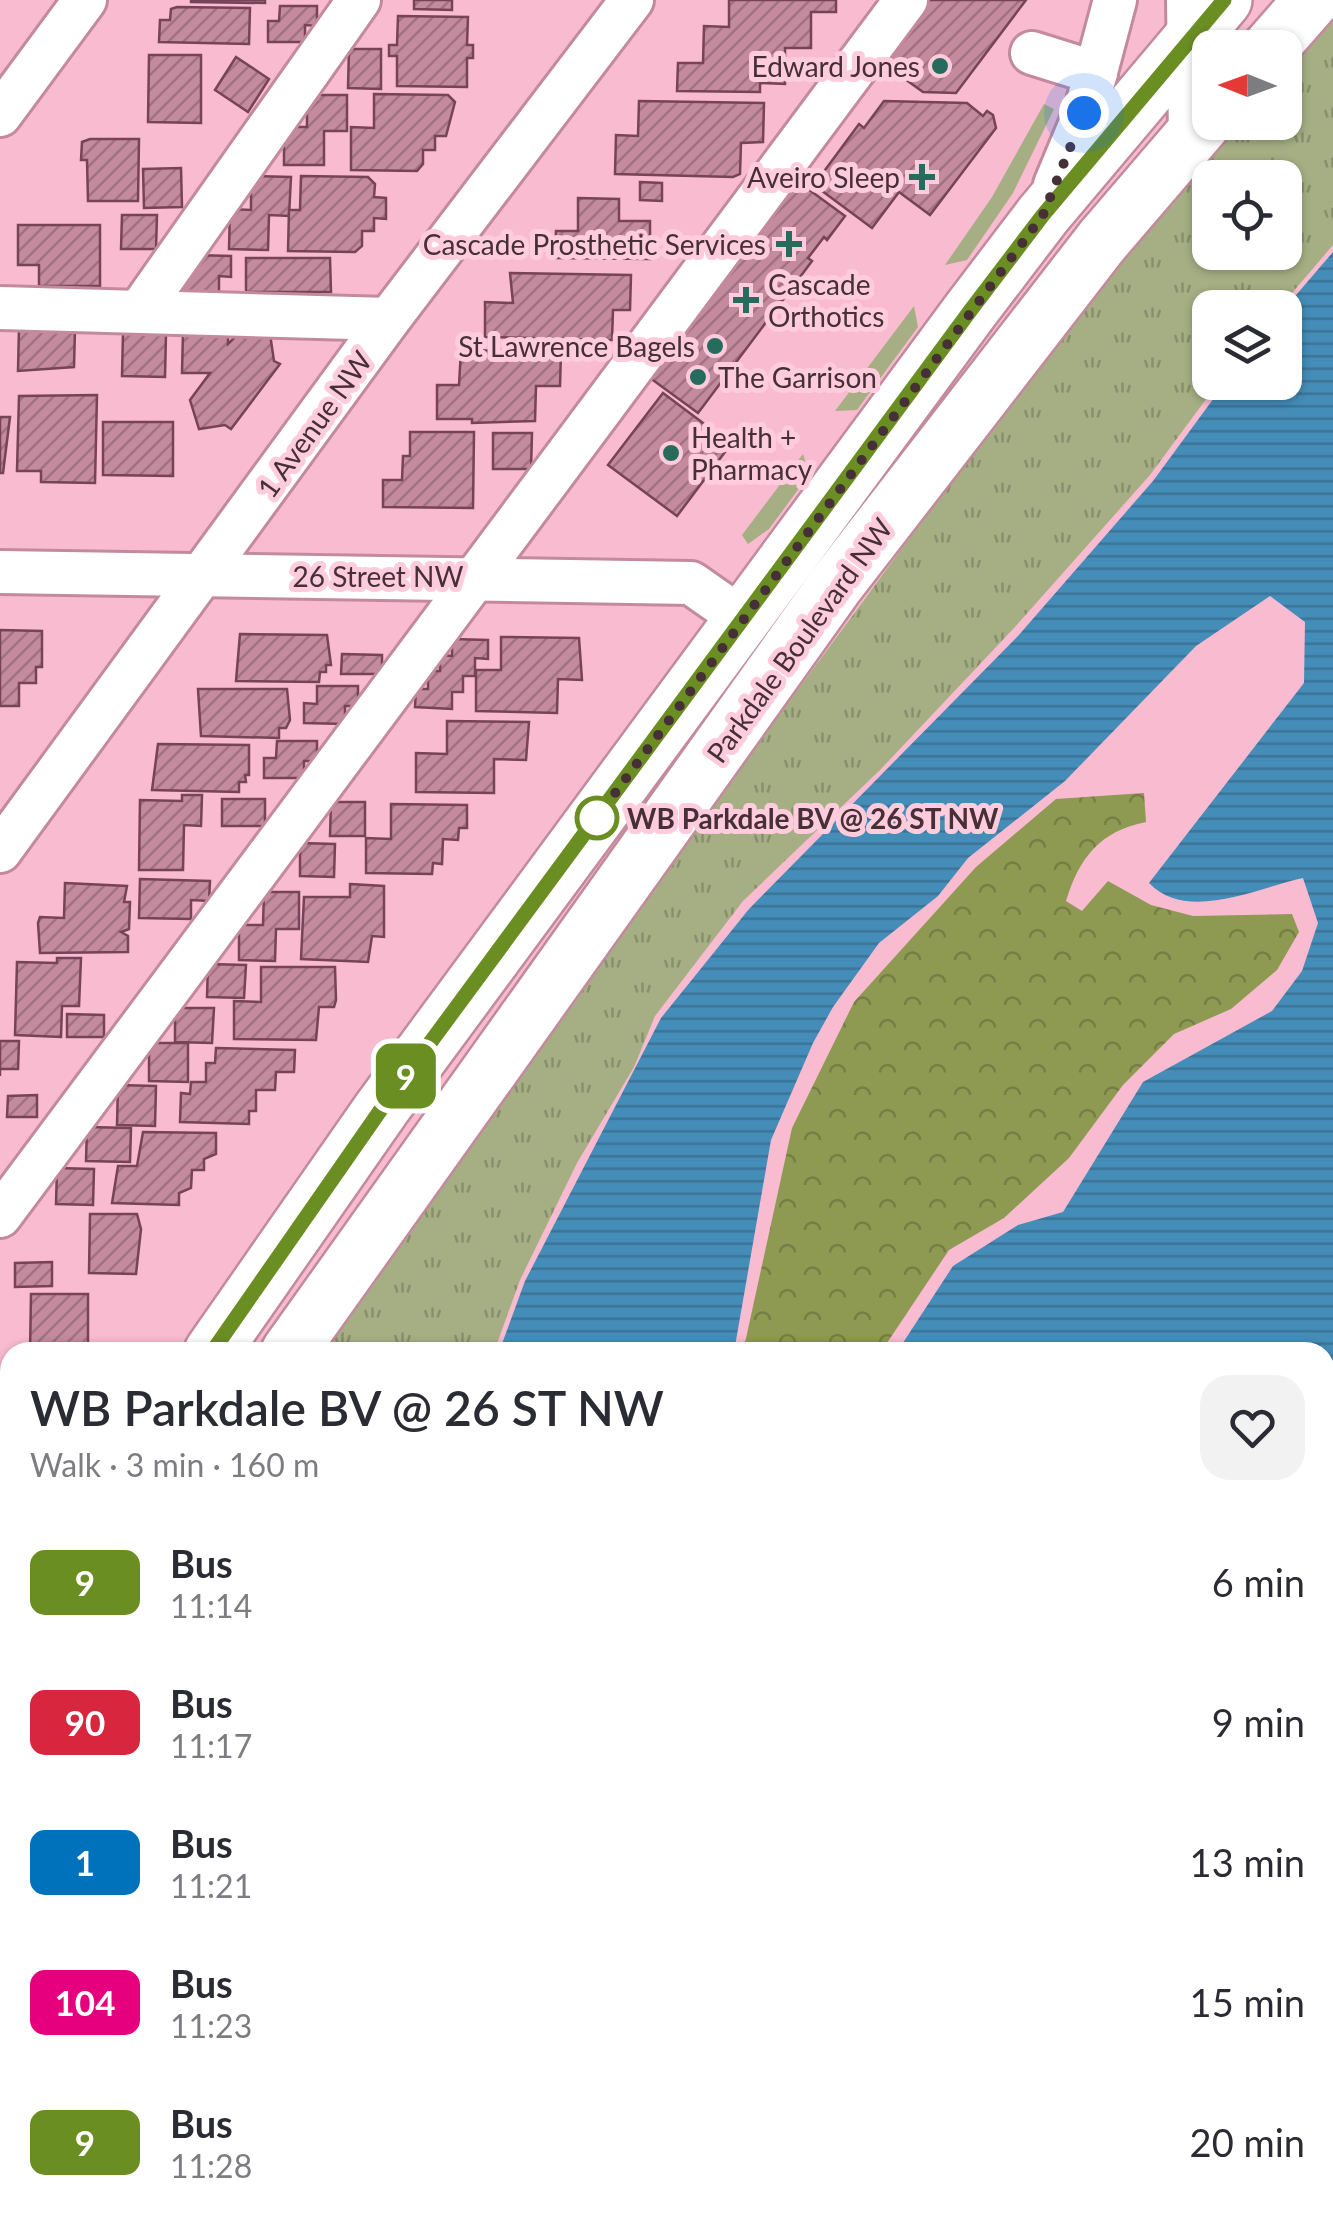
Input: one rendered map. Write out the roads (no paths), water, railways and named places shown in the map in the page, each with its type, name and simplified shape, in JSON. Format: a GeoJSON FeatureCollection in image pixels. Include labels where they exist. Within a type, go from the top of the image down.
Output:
{"type":"FeatureCollection","features":[{"type":"Feature","properties":{"kind":"main road","name":"Parkdale Boulevard NW"},"geometry":{"type":"LineString","coordinates":[[219,1342],[382,1108],[1188,20],[1224,0]]}},
{"type":"Feature","properties":{"kind":"main road"},"geometry":{"type":"LineString","coordinates":[[1286,30],[1312,0]]}},
{"type":"Feature","properties":{"kind":"main road","name":"Parkdale Boulevard NW"},"geometry":{"type":"LineString","coordinates":[[297,1342],[835,586],[1102,241],[1192,135]]}},
{"type":"Feature","properties":{"kind":"street"},"geometry":{"type":"LineString","coordinates":[[0,115],[84,0]]}},
{"type":"Feature","properties":{"kind":"street"},"geometry":{"type":"LineString","coordinates":[[141,309],[359,0]]}},
{"type":"Feature","properties":{"kind":"street","name":"1 Avenue NW"},"geometry":{"type":"LineString","coordinates":[[0,851],[206,575],[389,320],[632,0]]}},
{"type":"Feature","properties":{"kind":"street"},"geometry":{"type":"LineString","coordinates":[[0,1216],[906,0]]}},
{"type":"Feature","properties":{"kind":"street"},"geometry":{"type":"LineString","coordinates":[[1043,215],[1084,113],[1115,0]]}},
{"type":"Feature","properties":{"kind":"street"},"geometry":{"type":"LineString","coordinates":[[1188,20],[1192,55]]}},
{"type":"Feature","properties":{"kind":"street"},"geometry":{"type":"LineString","coordinates":[[1032,53],[1096,72]]}},
{"type":"Feature","properties":{"kind":"street"},"geometry":{"type":"LineString","coordinates":[[0,308],[141,309],[389,320]]}},
{"type":"Feature","properties":{"kind":"street","name":"26 Street NW"},"geometry":{"type":"LineString","coordinates":[[0,572],[691,583],[744,620]]}},
{"type":"Feature","properties":{"kind":"water"},"geometry":{"type":"Polygon","coordinates":[[[1333,252],[1333,1342],[904,1342],[953,1266],[1018,1225],[1063,1212],[1143,1082],[1272,1011],[1302,971],[1318,923],[1303,878],[1202,902],[1165,895],[1149,883],[1304,683],[1305,622],[1270,596],[1196,646],[1065,781],[968,858],[938,896],[879,943],[833,1007],[771,1140],[736,1342],[503,1342],[525,1281],[661,1018],[749,909],[1018,636],[1153,481],[1213,400],[1302,400],[1300,290],[1333,252]]]}},
{"type":"Feature","properties":{"kind":"place","name":"Edward Jones"},"geometry":{"type":"Point","coordinates":[940,66]}},
{"type":"Feature","properties":{"kind":"place","name":"Aveiro Sleep"},"geometry":{"type":"Point","coordinates":[922,177]}},
{"type":"Feature","properties":{"kind":"place","name":"Cascade Prosthetic Services"},"geometry":{"type":"Point","coordinates":[789,244]}},
{"type":"Feature","properties":{"kind":"place","name":"Cascade Orthotics"},"geometry":{"type":"Point","coordinates":[746,300]}},
{"type":"Feature","properties":{"kind":"place","name":"St Lawrence Bagels"},"geometry":{"type":"Point","coordinates":[715,346]}},
{"type":"Feature","properties":{"kind":"place","name":"The Garrison"},"geometry":{"type":"Point","coordinates":[698,377]}},
{"type":"Feature","properties":{"kind":"place","name":"Health + Pharmacy"},"geometry":{"type":"Point","coordinates":[671,453]}},
{"type":"Feature","properties":{"kind":"place","name":"WB Parkdale BV @ 26 ST NW"},"geometry":{"type":"Point","coordinates":[597,818]}}]}
